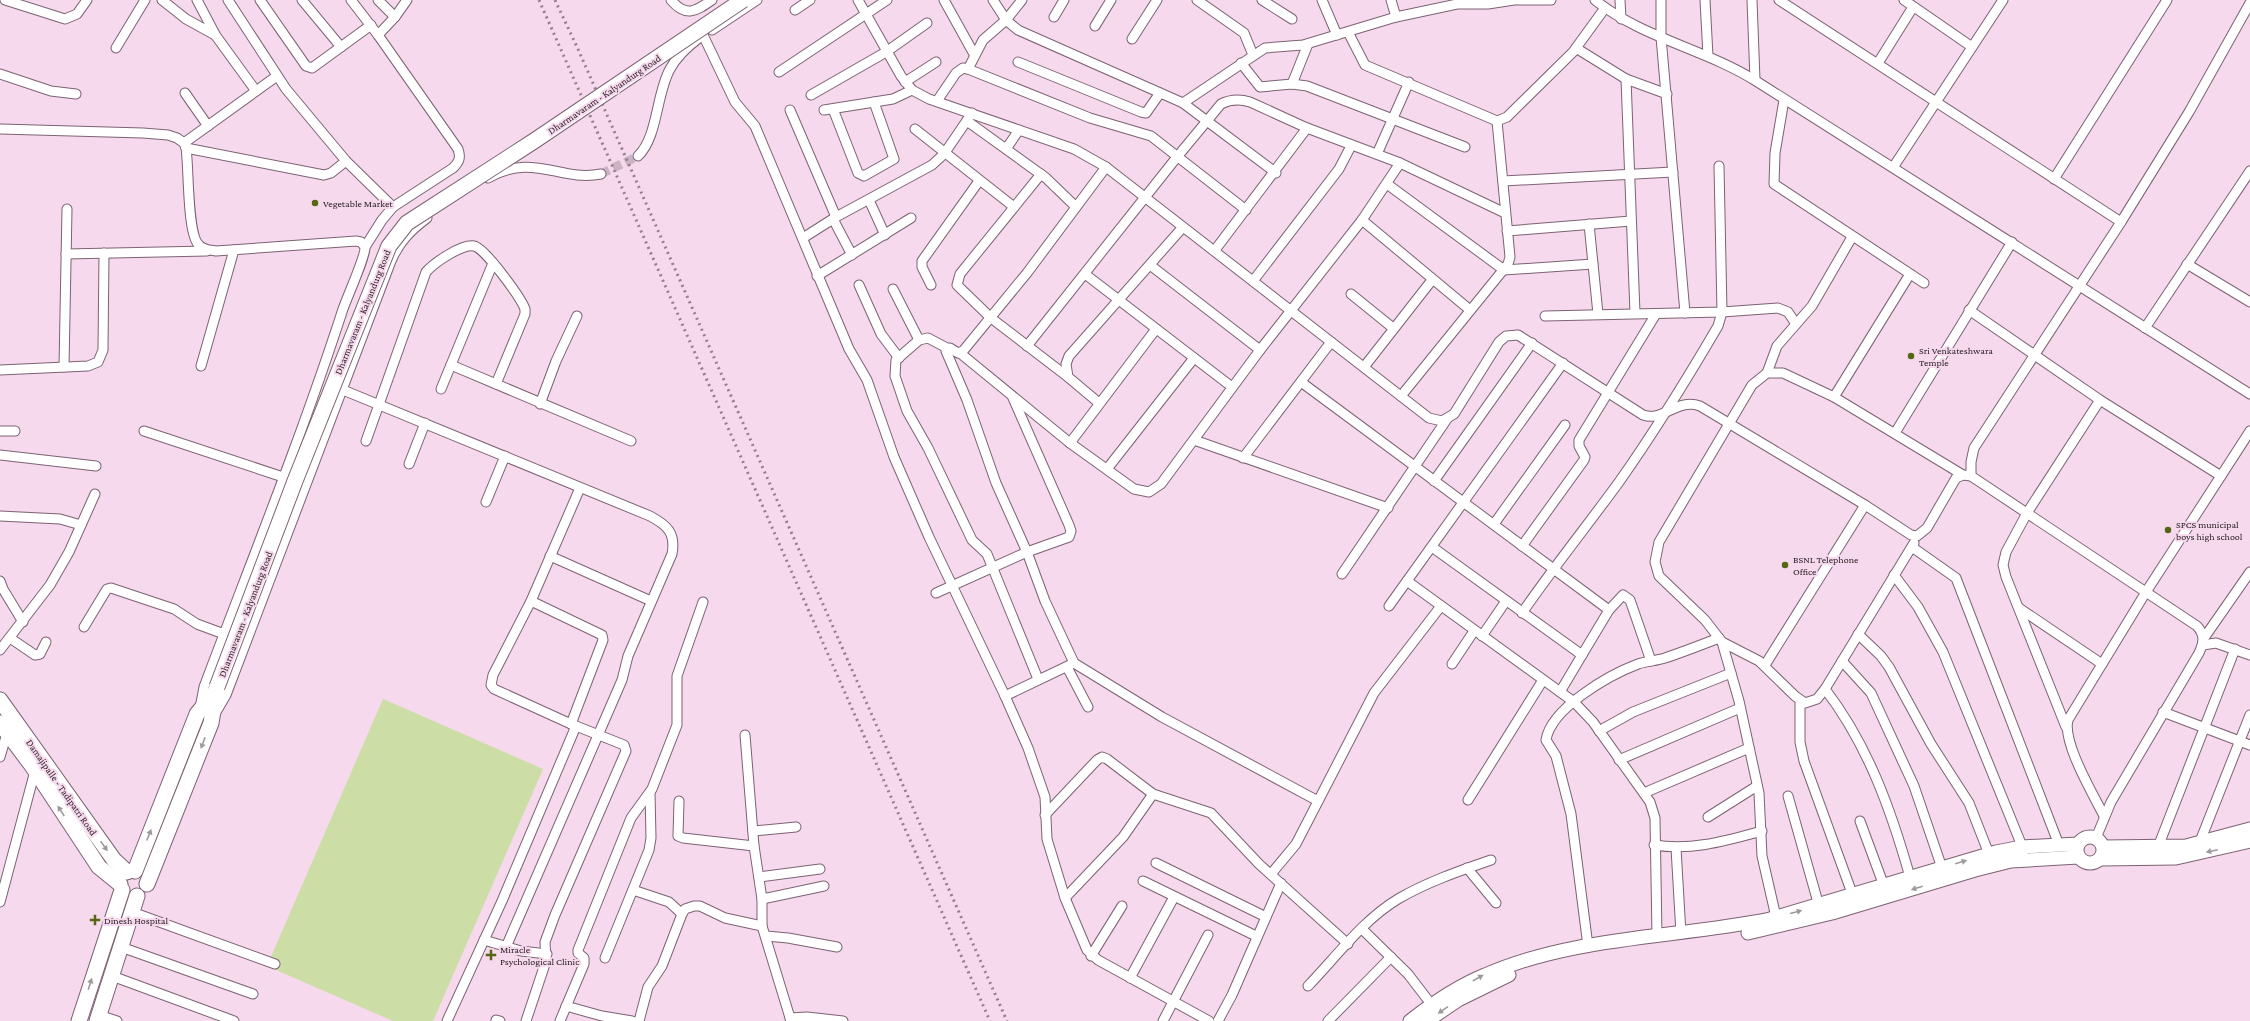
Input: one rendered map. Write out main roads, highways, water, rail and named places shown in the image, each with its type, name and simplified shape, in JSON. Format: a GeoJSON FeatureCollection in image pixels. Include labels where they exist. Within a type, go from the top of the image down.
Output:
{"type":"FeatureCollection","features":[{"type":"Feature","properties":{"kind":"main road","name":"Dharmavaram - Kalyandurg Road"},"geometry":{"type":"LineString","coordinates":[[146,884],[196,765],[213,717],[216,689],[300,466],[388,246],[397,233],[407,223],[534,141],[743,0]]}},
{"type":"Feature","properties":{"kind":"main road","name":"Dharmavaram - Kalyandurg Road"},"geometry":{"type":"LineString","coordinates":[[126,879],[200,709],[216,689]]}},
{"type":"Feature","properties":{"kind":"main road","name":"Damajipalle - Tadipatri Road"},"geometry":{"type":"LineString","coordinates":[[0,700],[42,774]]}},
{"type":"Feature","properties":{"kind":"main road","name":"Damajipalle - Tadipatri Road"},"geometry":{"type":"LineString","coordinates":[[4,728],[114,860],[126,879],[130,897],[138,896]]}},
{"type":"Feature","properties":{"kind":"main road"},"geometry":{"type":"LineString","coordinates":[[2100,848],[2158,847],[2199,844],[2250,829]]}},
{"type":"Feature","properties":{"kind":"main road"},"geometry":{"type":"LineString","coordinates":[[2078,850],[2084,838],[2100,848],[2176,858],[2250,841]]}},
{"type":"Feature","properties":{"kind":"main road"},"geometry":{"type":"LineString","coordinates":[[1410,1021],[1431,1004],[1484,975],[1513,964],[1588,946],[1734,926],[1776,917],[1853,896],[1910,877],[1989,854],[2022,847],[2059,845],[2078,850],[2089,863],[2100,848]]}},
{"type":"Feature","properties":{"kind":"main road"},"geometry":{"type":"LineString","coordinates":[[1427,1021],[1458,1000],[1498,978],[1573,957],[1626,948],[1728,936],[1778,927],[1832,913],[1975,870],[2011,861],[2027,860],[2078,850]]}},
{"type":"Feature","properties":{"kind":"main road","name":"Damajipalle - Tadipatri Road"},"geometry":{"type":"LineString","coordinates":[[126,879],[142,874],[146,884]]}},
{"type":"Feature","properties":{"kind":"main road"},"geometry":{"type":"LineString","coordinates":[[79,1021],[126,879]]}},
{"type":"Feature","properties":{"kind":"main road"},"geometry":{"type":"LineString","coordinates":[[98,1018],[132,912],[138,896],[144,892],[146,884]]}},
{"type":"Feature","properties":{"kind":"tunnel"},"geometry":{"type":"LineString","coordinates":[[601,174],[638,156]]}},
{"type":"Feature","properties":{"kind":"railway"},"geometry":{"type":"LineString","coordinates":[[539,0],[990,1021]]}},
{"type":"Feature","properties":{"kind":"railway"},"geometry":{"type":"LineString","coordinates":[[555,0],[1007,1021]]}},
{"type":"Feature","properties":{"kind":"place","name":"Vegetable Market"},"geometry":{"type":"Point","coordinates":[315,203]}},
{"type":"Feature","properties":{"kind":"place","name":"Sri Venkateshwara Temple"},"geometry":{"type":"Point","coordinates":[1911,356]}},
{"type":"Feature","properties":{"kind":"place","name":"SPCS municipal boys high school"},"geometry":{"type":"Point","coordinates":[2168,530]}},
{"type":"Feature","properties":{"kind":"place","name":"BSNL Telephone Office"},"geometry":{"type":"Point","coordinates":[1785,565]}},
{"type":"Feature","properties":{"kind":"place","name":"Dinesh Hospital"},"geometry":{"type":"Point","coordinates":[95,920]}},
{"type":"Feature","properties":{"kind":"place","name":"Miracle Psychological Clinic"},"geometry":{"type":"Point","coordinates":[491,955]}}]}
